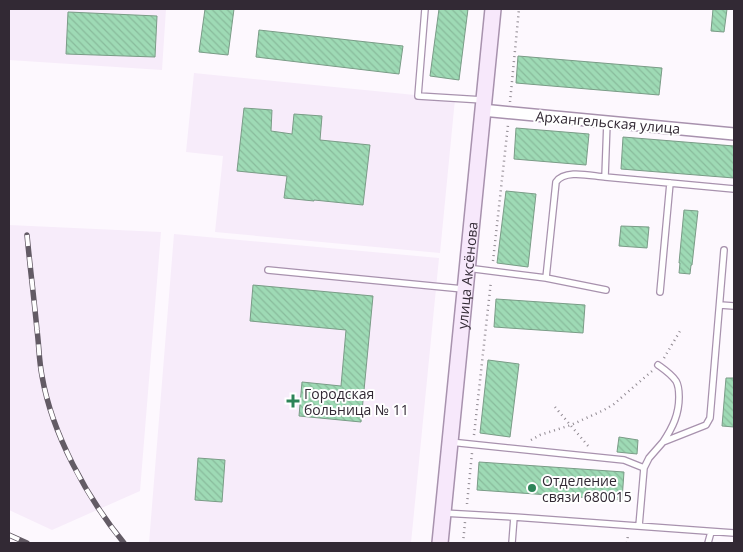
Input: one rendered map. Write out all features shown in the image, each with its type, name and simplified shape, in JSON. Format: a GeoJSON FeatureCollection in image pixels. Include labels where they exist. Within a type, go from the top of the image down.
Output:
{"type":"FeatureCollection","features":[{"type":"Feature","properties":{"kind":"street","name":"улица Аксёнова"},"geometry":{"type":"LineString","coordinates":[[440,543],[493,9]]}},
{"type":"Feature","properties":{"kind":"street","name":"Архангельская улица"},"geometry":{"type":"LineString","coordinates":[[483,105],[607,122],[734,134]]}},
{"type":"Feature","properties":{"kind":"lane"},"geometry":{"type":"LineString","coordinates":[[425,9],[418,96],[483,105]]}},
{"type":"Feature","properties":{"kind":"lane"},"geometry":{"type":"LineString","coordinates":[[605,177],[607,122]]}},
{"type":"Feature","properties":{"kind":"lane"},"geometry":{"type":"LineString","coordinates":[[546,278],[556,182],[559,178],[569,174],[734,189]]}},
{"type":"Feature","properties":{"kind":"lane"},"geometry":{"type":"LineString","coordinates":[[660,292],[670,183]]}},
{"type":"Feature","properties":{"kind":"lane"},"geometry":{"type":"LineString","coordinates":[[663,442],[706,425],[710,418],[724,250]]}},
{"type":"Feature","properties":{"kind":"lane"},"geometry":{"type":"LineString","coordinates":[[467,268],[546,278],[606,290]]}},
{"type":"Feature","properties":{"kind":"lane"},"geometry":{"type":"LineString","coordinates":[[268,270],[465,289]]}},
{"type":"Feature","properties":{"kind":"lane"},"geometry":{"type":"LineString","coordinates":[[720,305],[734,306]]}},
{"type":"Feature","properties":{"kind":"lane"},"geometry":{"type":"LineString","coordinates":[[640,526],[644,468],[663,442],[678,414],[680,390],[678,383],[669,373],[658,366]]}},
{"type":"Feature","properties":{"kind":"lane"},"geometry":{"type":"LineString","coordinates":[[450,442],[624,460],[644,468]]}},
{"type":"Feature","properties":{"kind":"lane"},"geometry":{"type":"LineString","coordinates":[[444,513],[734,533]]}},
{"type":"Feature","properties":{"kind":"lane"},"geometry":{"type":"LineString","coordinates":[[512,543],[514,517]]}},
{"type":"Feature","properties":{"kind":"lane"},"geometry":{"type":"LineString","coordinates":[[708,543],[711,532]]}},
{"type":"Feature","properties":{"kind":"path"},"geometry":{"type":"LineString","coordinates":[[525,450],[528,442],[532,439],[571,425],[614,404],[658,366],[680,331]]}},
{"type":"Feature","properties":{"kind":"path"},"geometry":{"type":"LineString","coordinates":[[555,406],[598,457]]}},
{"type":"Feature","properties":{"kind":"shaded area"},"geometry":{"type":"Polygon","coordinates":[[[9,9],[166,9],[162,70],[9,60],[9,9]]]}},
{"type":"Feature","properties":{"kind":"shaded area"},"geometry":{"type":"Polygon","coordinates":[[[194,73],[455,99],[440,253],[215,232],[223,156],[186,152],[194,73]]]}},
{"type":"Feature","properties":{"kind":"shaded area"},"geometry":{"type":"Polygon","coordinates":[[[9,225],[161,232],[140,491],[52,530],[9,510],[9,225]]]}},
{"type":"Feature","properties":{"kind":"shaded area","name":"Городская больница № 11"},"geometry":{"type":"Polygon","coordinates":[[[174,234],[439,258],[411,543],[149,543],[174,234]]]}},
{"type":"Feature","properties":{"kind":"building"},"geometry":{"type":"Polygon","coordinates":[[[205,9],[234,9],[228,55],[199,52],[205,9]]]}},
{"type":"Feature","properties":{"kind":"building"},"geometry":{"type":"Polygon","coordinates":[[[439,9],[468,9],[459,80],[430,76],[439,9]]]}},
{"type":"Feature","properties":{"kind":"building"},"geometry":{"type":"Polygon","coordinates":[[[713,9],[727,9],[724,32],[711,31],[713,9]]]}},
{"type":"Feature","properties":{"kind":"building"},"geometry":{"type":"Polygon","coordinates":[[[68,12],[157,16],[155,57],[66,54],[68,12]]]}},
{"type":"Feature","properties":{"kind":"building"},"geometry":{"type":"Polygon","coordinates":[[[259,30],[403,46],[399,74],[256,57],[259,30]]]}},
{"type":"Feature","properties":{"kind":"building"},"geometry":{"type":"Polygon","coordinates":[[[518,56],[662,68],[659,95],[516,83],[518,56]]]}},
{"type":"Feature","properties":{"kind":"building"},"geometry":{"type":"Polygon","coordinates":[[[244,108],[272,110],[271,131],[292,134],[294,114],[322,116],[320,140],[370,145],[363,205],[284,198],[287,176],[237,171],[244,108]]]}},
{"type":"Feature","properties":{"kind":"building"},"geometry":{"type":"Polygon","coordinates":[[[516,128],[589,134],[586,165],[514,159],[516,128]]]}},
{"type":"Feature","properties":{"kind":"building"},"geometry":{"type":"Polygon","coordinates":[[[623,137],[734,146],[734,178],[621,169],[623,137]]]}},
{"type":"Feature","properties":{"kind":"building"},"geometry":{"type":"Polygon","coordinates":[[[506,191],[536,194],[528,267],[497,263],[506,191]]]}},
{"type":"Feature","properties":{"kind":"building"},"geometry":{"type":"Polygon","coordinates":[[[684,210],[698,211],[690,274],[679,273],[684,210]]]}},
{"type":"Feature","properties":{"kind":"building"},"geometry":{"type":"Polygon","coordinates":[[[621,226],[649,227],[647,248],[619,246],[621,226]]]}},
{"type":"Feature","properties":{"kind":"building"},"geometry":{"type":"Polygon","coordinates":[[[253,285],[373,296],[361,422],[299,416],[302,382],[341,386],[346,330],[250,321],[253,285]]]}},
{"type":"Feature","properties":{"kind":"building"},"geometry":{"type":"Polygon","coordinates":[[[496,299],[585,305],[583,333],[494,327],[496,299]]]}},
{"type":"Feature","properties":{"kind":"building"},"geometry":{"type":"Polygon","coordinates":[[[488,360],[519,364],[510,437],[480,433],[488,360]]]}},
{"type":"Feature","properties":{"kind":"building"},"geometry":{"type":"Polygon","coordinates":[[[726,378],[734,378],[734,427],[722,426],[726,378]]]}},
{"type":"Feature","properties":{"kind":"building"},"geometry":{"type":"Polygon","coordinates":[[[619,437],[638,440],[637,454],[617,452],[619,437]]]}},
{"type":"Feature","properties":{"kind":"building"},"geometry":{"type":"Polygon","coordinates":[[[198,458],[225,460],[222,502],[195,500],[198,458]]]}},
{"type":"Feature","properties":{"kind":"building"},"geometry":{"type":"Polygon","coordinates":[[[479,462],[624,472],[622,500],[477,490],[479,462]]]}},
{"type":"Feature","properties":{"kind":"railway"},"geometry":{"type":"LineString","coordinates":[[27,235],[41,370],[47,398],[63,442],[84,486],[124,543]]}},
{"type":"Feature","properties":{"kind":"railway"},"geometry":{"type":"LineString","coordinates":[[9,535],[27,543]]}},
{"type":"Feature","properties":{"kind":"place","name":"Городская больница № 11"},"geometry":{"type":"Point","coordinates":[293,401]}},
{"type":"Feature","properties":{"kind":"place","name":"Отделение связи 680015"},"geometry":{"type":"Point","coordinates":[532,488]}}]}
